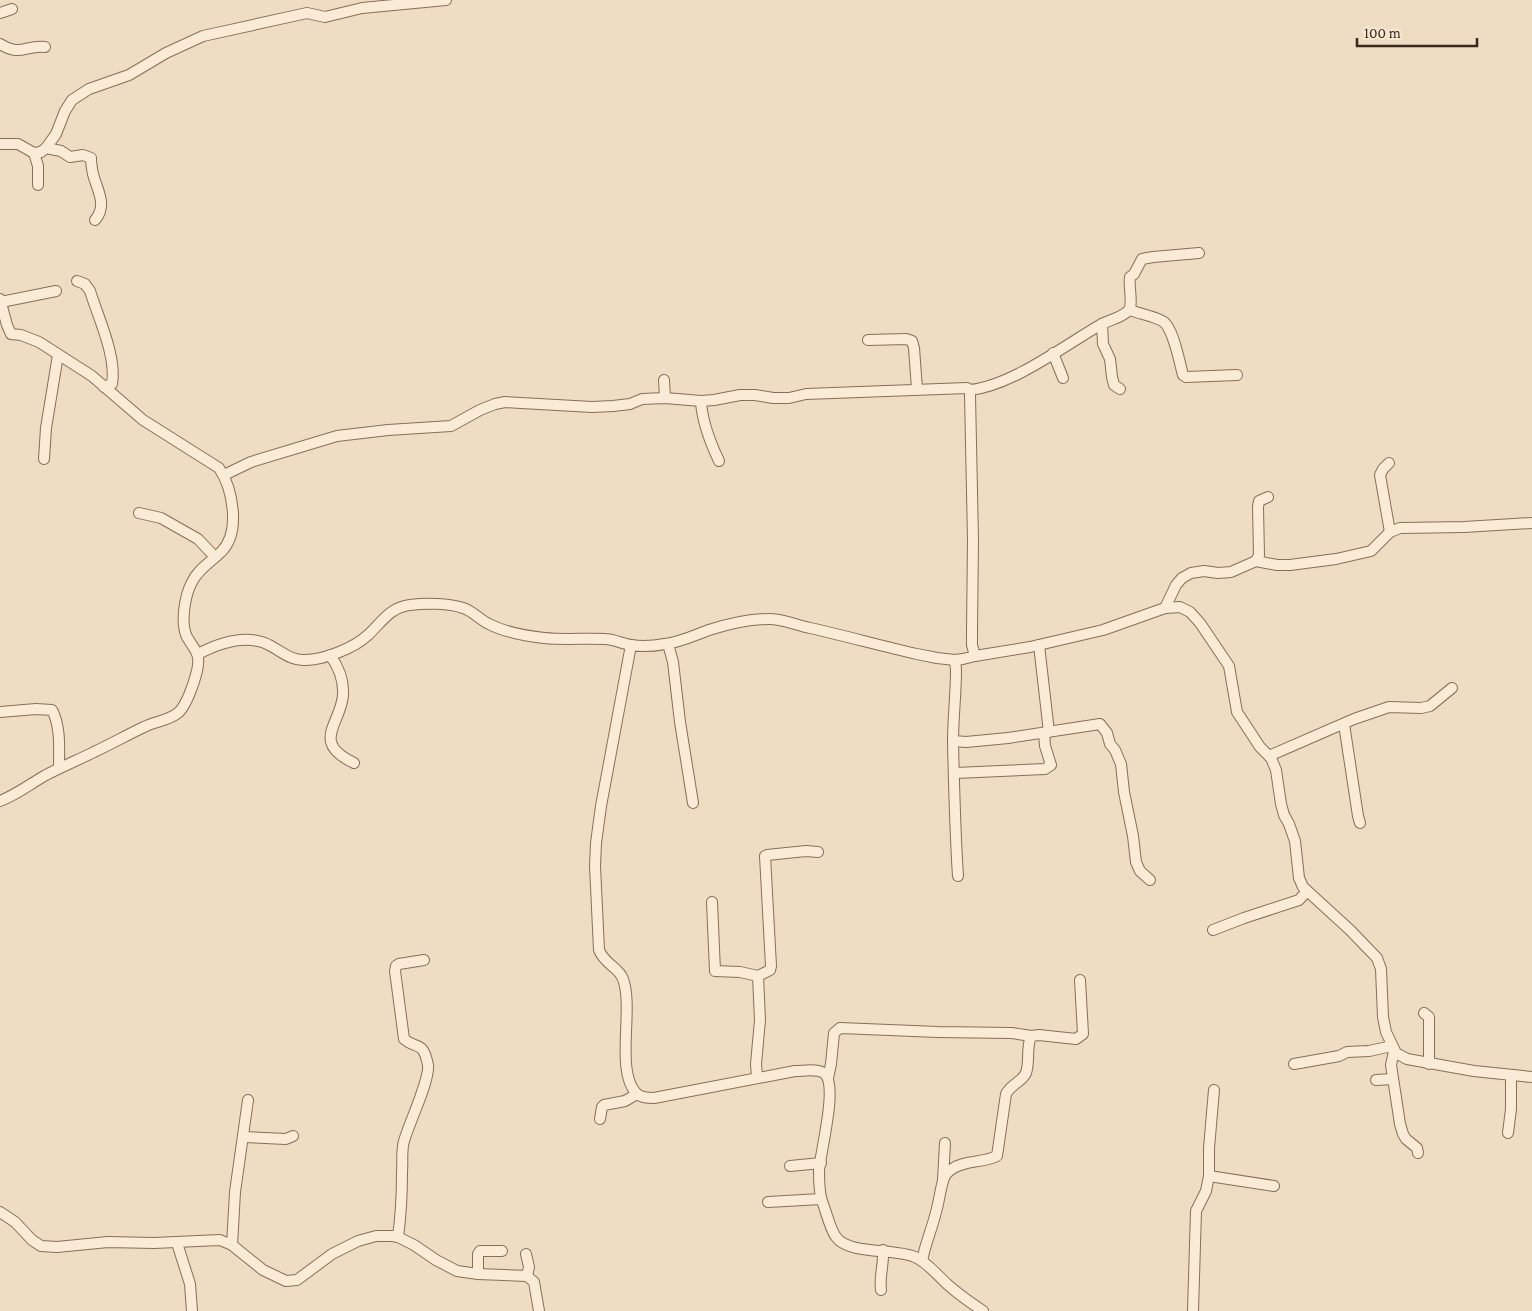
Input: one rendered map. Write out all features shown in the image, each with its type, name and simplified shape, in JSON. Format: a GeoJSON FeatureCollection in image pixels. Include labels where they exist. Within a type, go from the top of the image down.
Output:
{"type":"FeatureCollection","features":[{"type":"Feature","properties":{"kind":"street"},"geometry":{"type":"LineString","coordinates":[[0,144],[18,144],[34,152],[40,152],[46,148],[59,131],[65,111],[72,100],[89,88],[129,75],[166,53],[203,36],[307,13],[324,17],[362,8],[446,0]]}},
{"type":"Feature","properties":{"kind":"street"},"geometry":{"type":"LineString","coordinates":[[0,12],[12,9]]}},
{"type":"Feature","properties":{"kind":"street"},"geometry":{"type":"LineString","coordinates":[[0,44],[15,51],[38,46],[45,47]]}},
{"type":"Feature","properties":{"kind":"street"},"geometry":{"type":"LineString","coordinates":[[46,148],[61,151],[70,157],[83,155],[90,158],[102,203],[99,215],[95,220]]}},
{"type":"Feature","properties":{"kind":"street"},"geometry":{"type":"LineString","coordinates":[[34,152],[38,166],[38,185]]}},
{"type":"Feature","properties":{"kind":"street"},"geometry":{"type":"LineString","coordinates":[[1130,310],[1130,278],[1142,259],[1153,256],[1199,252]]}},
{"type":"Feature","properties":{"kind":"street"},"geometry":{"type":"LineString","coordinates":[[77,281],[85,284],[90,291],[109,350],[114,374],[112,384],[104,387]]}},
{"type":"Feature","properties":{"kind":"street"},"geometry":{"type":"LineString","coordinates":[[0,802],[59,768],[146,726],[173,717],[185,704],[197,671],[198,654],[184,627],[184,609],[188,591],[201,569],[222,552],[231,535],[233,520],[232,506],[224,475],[219,468],[142,420],[92,376],[30,338],[4,331],[0,301],[56,291]]}},
{"type":"Feature","properties":{"kind":"street"},"geometry":{"type":"LineString","coordinates":[[224,475],[251,462],[337,436],[388,430],[451,426],[495,404],[516,403],[592,407],[630,404],[642,399],[665,398],[701,401],[747,394],[773,398],[789,398],[806,394],[917,389],[984,389],[1021,372],[1102,324],[1130,310],[1161,320],[1166,324],[1183,375],[1186,377],[1237,375]]}},
{"type":"Feature","properties":{"kind":"street"},"geometry":{"type":"LineString","coordinates":[[1102,324],[1103,344],[1110,359],[1114,385],[1120,389]]}},
{"type":"Feature","properties":{"kind":"street"},"geometry":{"type":"LineString","coordinates":[[868,340],[906,339],[912,341],[917,389]]}},
{"type":"Feature","properties":{"kind":"street"},"geometry":{"type":"LineString","coordinates":[[1053,353],[1063,378]]}},
{"type":"Feature","properties":{"kind":"street"},"geometry":{"type":"LineString","coordinates":[[44,459],[46,428],[58,355]]}},
{"type":"Feature","properties":{"kind":"street"},"geometry":{"type":"LineString","coordinates":[[664,380],[665,398]]}},
{"type":"Feature","properties":{"kind":"street"},"geometry":{"type":"LineString","coordinates":[[970,390],[973,540],[972,638],[975,656]]}},
{"type":"Feature","properties":{"kind":"street"},"geometry":{"type":"LineString","coordinates":[[701,401],[702,414],[711,444],[719,461]]}},
{"type":"Feature","properties":{"kind":"street"},"geometry":{"type":"LineString","coordinates":[[1389,463],[1380,475],[1390,532]]}},
{"type":"Feature","properties":{"kind":"street"},"geometry":{"type":"LineString","coordinates":[[1165,608],[1176,584],[1191,573],[1204,571],[1231,572],[1256,561],[1260,555],[1259,501],[1268,497]]}},
{"type":"Feature","properties":{"kind":"street"},"geometry":{"type":"LineString","coordinates":[[139,513],[162,518],[198,539],[215,557]]}},
{"type":"Feature","properties":{"kind":"street"},"geometry":{"type":"LineString","coordinates":[[1256,561],[1277,565],[1290,565],[1336,559],[1371,551],[1390,532],[1400,528],[1532,523]]}},
{"type":"Feature","properties":{"kind":"street"},"geometry":{"type":"LineString","coordinates":[[198,654],[219,644],[243,640],[264,642],[298,660],[315,659],[347,649],[358,643],[367,637],[384,618],[396,610],[409,605],[449,605],[464,608],[490,625],[502,630],[525,636],[607,639],[632,645],[650,646],[668,644],[723,626],[752,620],[778,619],[917,654],[955,660],[1039,645],[1103,630],[1165,608],[1180,607],[1190,612],[1200,623],[1229,666],[1237,712],[1260,747],[1269,756],[1276,770],[1281,804],[1295,841],[1299,878],[1303,887],[1350,930],[1377,958],[1381,969],[1383,1017],[1386,1032],[1393,1049],[1396,1053],[1407,1059],[1429,1064],[1532,1077]]}},
{"type":"Feature","properties":{"kind":"street"},"geometry":{"type":"LineString","coordinates":[[668,644],[693,802]]}},
{"type":"Feature","properties":{"kind":"street"},"geometry":{"type":"LineString","coordinates":[[632,645],[601,806],[595,866],[599,950],[605,961],[623,977],[625,987],[625,1044],[630,1084],[637,1094],[646,1098],[654,1098],[795,1071],[818,1071],[824,1073],[828,1078]]}},
{"type":"Feature","properties":{"kind":"street"},"geometry":{"type":"LineString","coordinates":[[955,772],[1045,769],[1051,765],[1046,746],[1047,732],[1039,645]]}},
{"type":"Feature","properties":{"kind":"street"},"geometry":{"type":"LineString","coordinates":[[330,655],[337,665],[342,682],[343,696],[330,734],[332,745],[343,757],[354,763]]}},
{"type":"Feature","properties":{"kind":"street"},"geometry":{"type":"LineString","coordinates":[[955,660],[953,741],[958,876]]}},
{"type":"Feature","properties":{"kind":"street"},"geometry":{"type":"LineString","coordinates":[[1269,756],[1388,707],[1421,708],[1430,706],[1452,688]]}},
{"type":"Feature","properties":{"kind":"street"},"geometry":{"type":"LineString","coordinates":[[0,712],[36,709],[52,710],[56,718],[58,734],[59,768]]}},
{"type":"Feature","properties":{"kind":"street"},"geometry":{"type":"LineString","coordinates":[[953,741],[966,742],[1008,738],[1070,730],[1096,723],[1100,724],[1104,728],[1121,764],[1136,862],[1140,871],[1150,880]]}},
{"type":"Feature","properties":{"kind":"street"},"geometry":{"type":"LineString","coordinates":[[1344,724],[1356,808],[1360,823]]}},
{"type":"Feature","properties":{"kind":"street"},"geometry":{"type":"LineString","coordinates":[[712,902],[715,971],[740,972],[758,976],[765,973],[770,970],[771,966],[765,856],[806,851],[818,852]]}},
{"type":"Feature","properties":{"kind":"street"},"geometry":{"type":"LineString","coordinates":[[1213,930],[1299,900],[1308,891]]}},
{"type":"Feature","properties":{"kind":"street"},"geometry":{"type":"LineString","coordinates":[[398,1237],[403,1144],[426,1082],[428,1067],[422,1048],[404,1039],[395,971],[396,966],[400,964],[424,960]]}},
{"type":"Feature","properties":{"kind":"street"},"geometry":{"type":"LineString","coordinates":[[757,1078],[756,1064],[760,1020],[758,976]]}},
{"type":"Feature","properties":{"kind":"street"},"geometry":{"type":"LineString","coordinates":[[983,1311],[915,1257],[902,1253],[848,1246],[833,1232],[821,1199],[819,1170],[827,1130],[828,1078],[834,1034],[840,1028],[1012,1033],[1076,1039],[1083,1034],[1084,1027],[1080,980]]}},
{"type":"Feature","properties":{"kind":"street"},"geometry":{"type":"LineString","coordinates":[[1424,1013],[1429,1017],[1429,1064]]}},
{"type":"Feature","properties":{"kind":"street"},"geometry":{"type":"LineString","coordinates":[[943,1181],[946,1174],[957,1166],[997,1156],[1006,1094],[1011,1086],[1026,1073],[1031,1036]]}},
{"type":"Feature","properties":{"kind":"street"},"geometry":{"type":"LineString","coordinates":[[1294,1064],[1339,1056],[1347,1052],[1393,1049]]}},
{"type":"Feature","properties":{"kind":"street"},"geometry":{"type":"LineString","coordinates":[[1393,1049],[1391,1065],[1395,1100],[1403,1134],[1417,1148],[1418,1153]]}},
{"type":"Feature","properties":{"kind":"street"},"geometry":{"type":"LineString","coordinates":[[1508,1133],[1511,1110],[1511,1075]]}},
{"type":"Feature","properties":{"kind":"street"},"geometry":{"type":"LineString","coordinates":[[1376,1080],[1393,1080]]}},
{"type":"Feature","properties":{"kind":"street"},"geometry":{"type":"LineString","coordinates":[[1193,1311],[1196,1211],[1206,1191],[1210,1176],[1209,1148],[1214,1090]]}},
{"type":"Feature","properties":{"kind":"street"},"geometry":{"type":"LineString","coordinates":[[600,1119],[602,1107],[625,1102],[637,1094]]}},
{"type":"Feature","properties":{"kind":"street"},"geometry":{"type":"LineString","coordinates":[[232,1246],[235,1192],[248,1100]]}},
{"type":"Feature","properties":{"kind":"street"},"geometry":{"type":"LineString","coordinates":[[244,1137],[286,1139],[293,1136]]}},
{"type":"Feature","properties":{"kind":"street"},"geometry":{"type":"LineString","coordinates":[[922,1261],[926,1241],[939,1204],[943,1181],[945,1143]]}},
{"type":"Feature","properties":{"kind":"street"},"geometry":{"type":"LineString","coordinates":[[790,1166],[821,1163]]}},
{"type":"Feature","properties":{"kind":"street"},"geometry":{"type":"LineString","coordinates":[[1210,1176],[1274,1186]]}},
{"type":"Feature","properties":{"kind":"street"},"geometry":{"type":"LineString","coordinates":[[768,1202],[821,1199]]}},
{"type":"Feature","properties":{"kind":"street"},"geometry":{"type":"LineString","coordinates":[[0,1212],[15,1222],[32,1240],[41,1246],[56,1247],[108,1242],[176,1243],[220,1240],[232,1246],[263,1270],[286,1281],[297,1280],[332,1254],[358,1241],[385,1235],[398,1237],[457,1271],[527,1276],[534,1282],[539,1311]]}},
{"type":"Feature","properties":{"kind":"street"},"geometry":{"type":"LineString","coordinates":[[176,1243],[190,1284],[192,1311]]}},
{"type":"Feature","properties":{"kind":"street"},"geometry":{"type":"LineString","coordinates":[[881,1290],[883,1250]]}},
{"type":"Feature","properties":{"kind":"street"},"geometry":{"type":"LineString","coordinates":[[478,1274],[478,1254],[480,1251],[502,1251]]}},
{"type":"Feature","properties":{"kind":"street"},"geometry":{"type":"LineString","coordinates":[[526,1254],[529,1267],[527,1276]]}}]}
